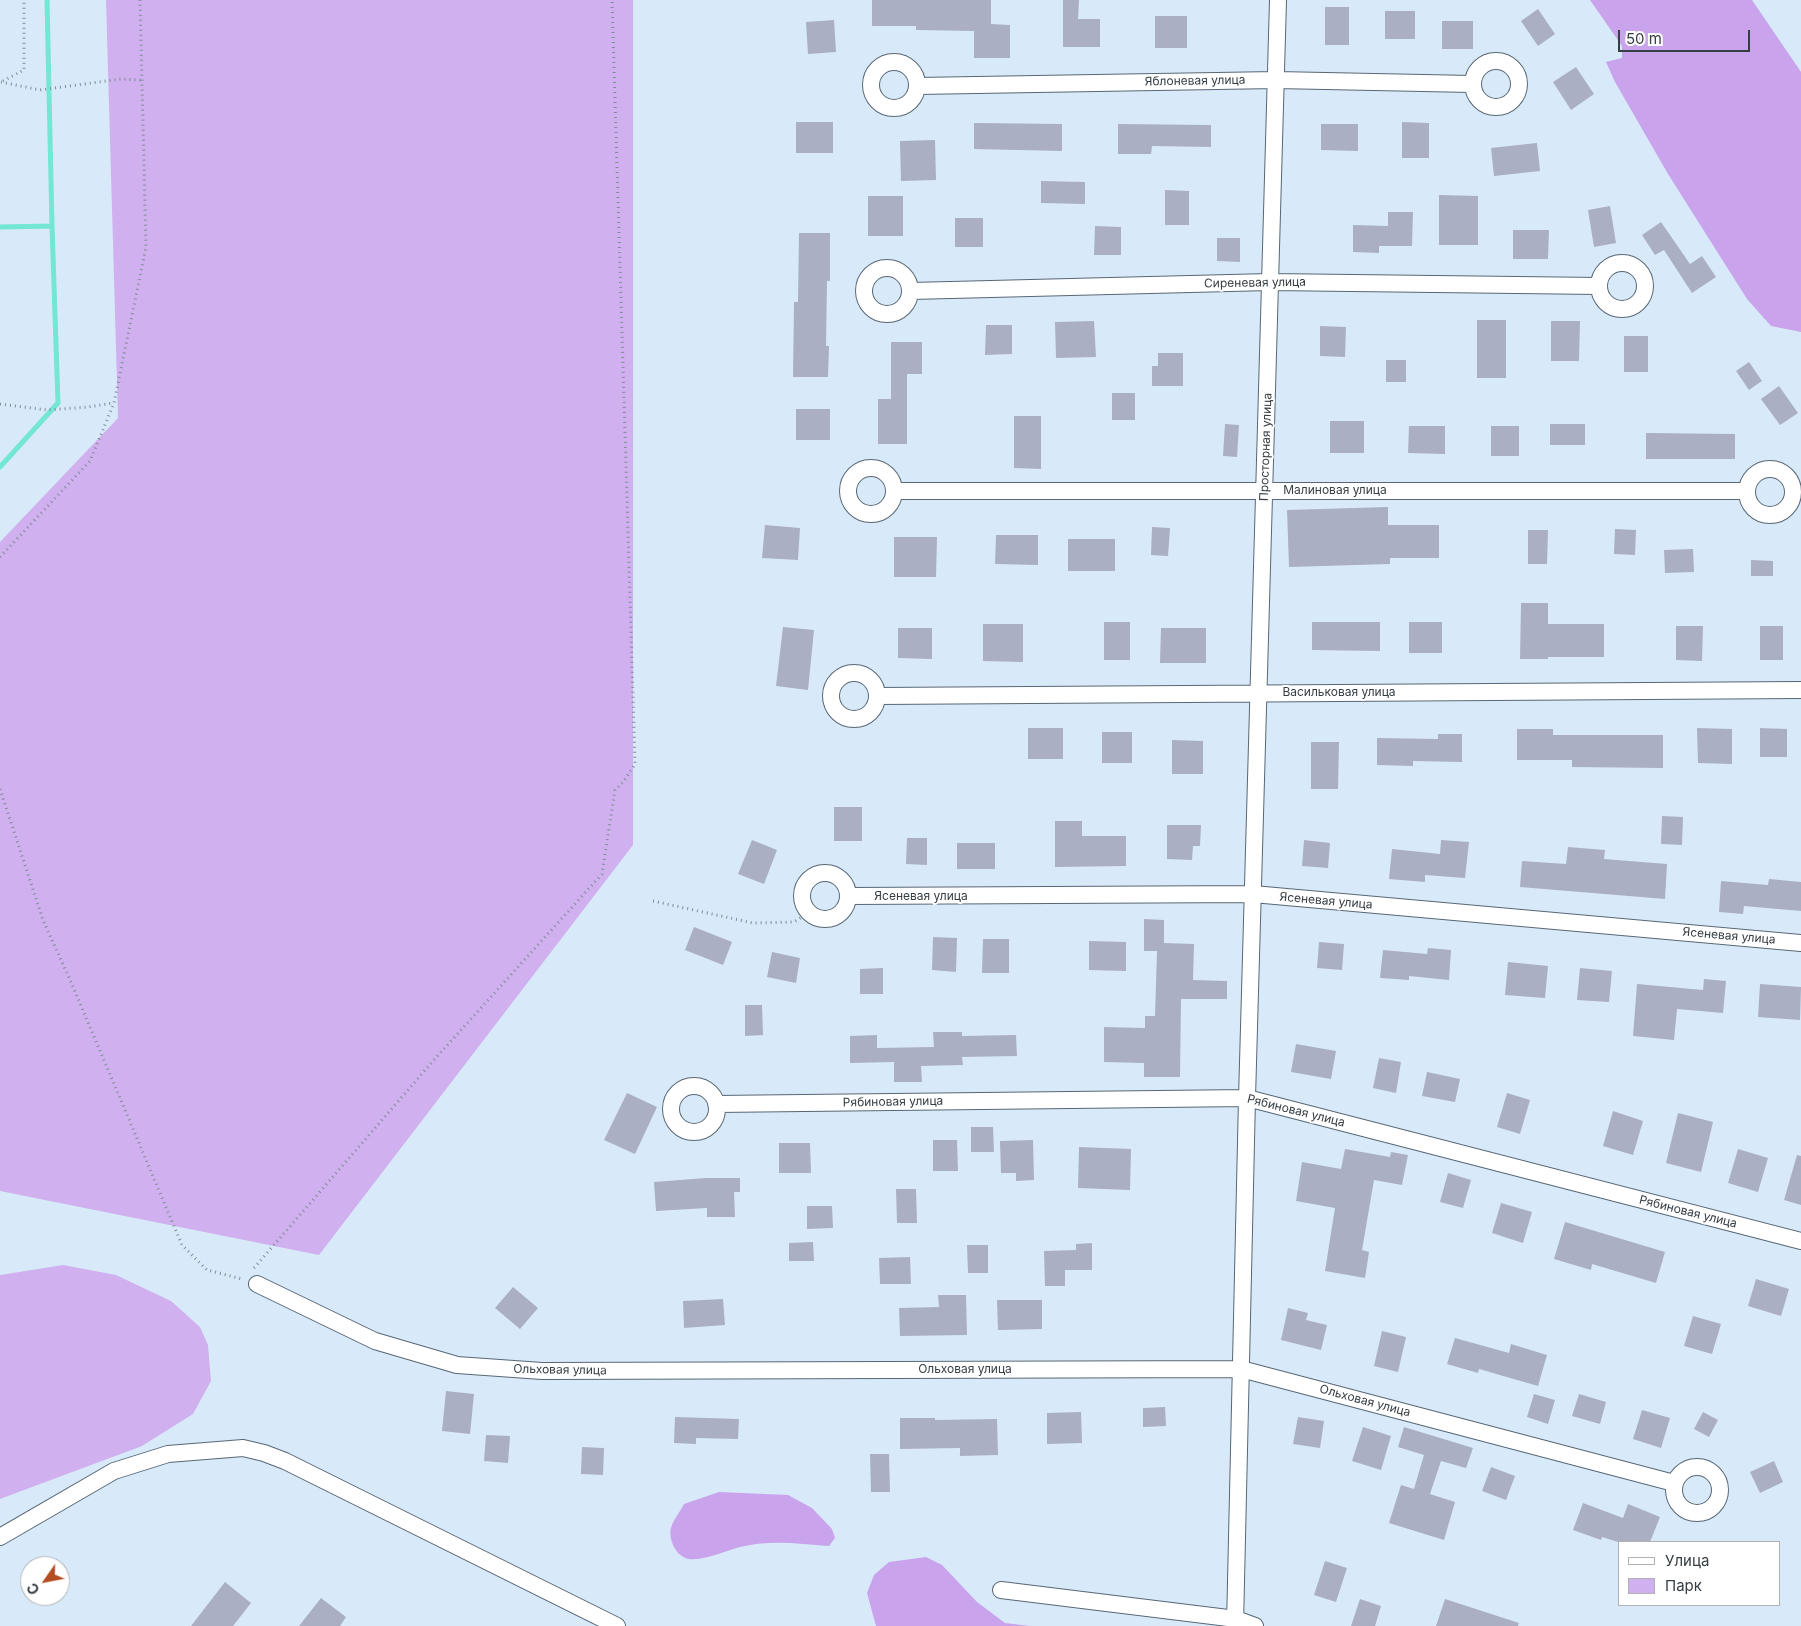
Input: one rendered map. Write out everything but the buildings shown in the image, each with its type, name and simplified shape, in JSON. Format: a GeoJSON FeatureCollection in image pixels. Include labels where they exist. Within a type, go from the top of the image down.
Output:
{"type":"FeatureCollection","features":[{"type":"Feature","properties":{"kind":"street","name":"Просторная улица"},"geometry":{"type":"LineString","coordinates":[[1236,1623],[1258,692],[1278,0]]}},
{"type":"Feature","properties":{"kind":"street","name":"Яблоневая улица"},"geometry":{"type":"LineString","coordinates":[[917,86],[1276,80],[1472,84]]}},
{"type":"Feature","properties":{"kind":"street","name":"Сиреневая улица"},"geometry":{"type":"LineString","coordinates":[[911,291],[1270,282],[1598,286]]}},
{"type":"Feature","properties":{"kind":"street","name":"Малиновая улица"},"geometry":{"type":"LineString","coordinates":[[895,491],[1746,491]]}},
{"type":"Feature","properties":{"kind":"street","name":"Васильковая улица"},"geometry":{"type":"LineString","coordinates":[[878,696],[1258,692],[1801,690]]}},
{"type":"Feature","properties":{"kind":"street"},"geometry":{"type":"LineString","coordinates":[[820,873],[832,874],[842,880],[848,890],[848,903],[842,913],[831,919],[819,919],[808,912],[802,902],[803,890],[809,879],[820,873]]}},
{"type":"Feature","properties":{"kind":"street","name":"Ясеневая улица"},"geometry":{"type":"LineString","coordinates":[[848,896],[1253,894],[1801,943]]}},
{"type":"Feature","properties":{"kind":"street","name":"Рябиновая улица"},"geometry":{"type":"LineString","coordinates":[[716,1104],[1248,1098],[1801,1241]]}},
{"type":"Feature","properties":{"kind":"street","name":"Ольховая улица"},"geometry":{"type":"LineString","coordinates":[[251,1282],[375,1341],[457,1365],[542,1371],[1241,1369],[1674,1483]]}},
{"type":"Feature","properties":{"kind":"street"},"geometry":{"type":"LineString","coordinates":[[0,1537],[114,1471],[168,1454],[243,1448],[285,1461],[617,1626]]}},
{"type":"Feature","properties":{"kind":"street"},"geometry":{"type":"LineString","coordinates":[[1001,1590],[1255,1626]]}},
{"type":"Feature","properties":{"kind":"path"},"geometry":{"type":"LineString","coordinates":[[1,82],[24,70],[24,0]]}},
{"type":"Feature","properties":{"kind":"path"},"geometry":{"type":"LineString","coordinates":[[0,557],[90,461],[114,403],[146,247],[140,0]]}},
{"type":"Feature","properties":{"kind":"path"},"geometry":{"type":"LineString","coordinates":[[0,789],[43,920],[182,1245],[207,1270],[251,1282],[433,1061],[602,874],[615,790],[635,764],[612,0]]}},
{"type":"Feature","properties":{"kind":"path"},"geometry":{"type":"LineString","coordinates":[[1,82],[40,90],[121,79],[141,80]]}},
{"type":"Feature","properties":{"kind":"path"},"geometry":{"type":"LineString","coordinates":[[0,404],[47,410],[114,403]]}},
{"type":"Feature","properties":{"kind":"path"},"geometry":{"type":"LineString","coordinates":[[653,901],[753,923],[794,922],[808,912]]}},
{"type":"Feature","properties":{"kind":"green space"},"geometry":{"type":"Polygon","coordinates":[[[106,0],[633,0],[633,845],[319,1255],[0,1191],[0,542],[118,418],[106,0]]]}},
{"type":"Feature","properties":{"kind":"green space"},"geometry":{"type":"Polygon","coordinates":[[[63,1265],[116,1275],[171,1301],[200,1327],[208,1345],[211,1381],[193,1414],[142,1446],[0,1499],[0,1275],[63,1265]]]}},
{"type":"Feature","properties":{"kind":"shaded area"},"geometry":{"type":"Polygon","coordinates":[[[1590,0],[1752,0],[1801,72],[1801,332],[1771,326],[1747,299],[1668,174],[1615,82],[1606,62],[1622,58],[1622,46],[1590,0]]]}},
{"type":"Feature","properties":{"kind":"shaded area"},"geometry":{"type":"Polygon","coordinates":[[[719,1492],[788,1495],[812,1508],[832,1529],[835,1538],[829,1546],[766,1543],[738,1548],[710,1557],[684,1558],[672,1542],[670,1532],[673,1522],[684,1504],[719,1492]]]}},
{"type":"Feature","properties":{"kind":"shaded area"},"geometry":{"type":"Polygon","coordinates":[[[926,1557],[942,1565],[977,1602],[1005,1623],[1030,1626],[876,1626],[867,1593],[874,1575],[889,1562],[926,1557]]]}},
{"type":"Feature","properties":{"kind":"waterway"},"geometry":{"type":"LineString","coordinates":[[0,467],[58,403],[47,0]]}},
{"type":"Feature","properties":{"kind":"waterway"},"geometry":{"type":"LineString","coordinates":[[0,227],[52,226]]}}]}
